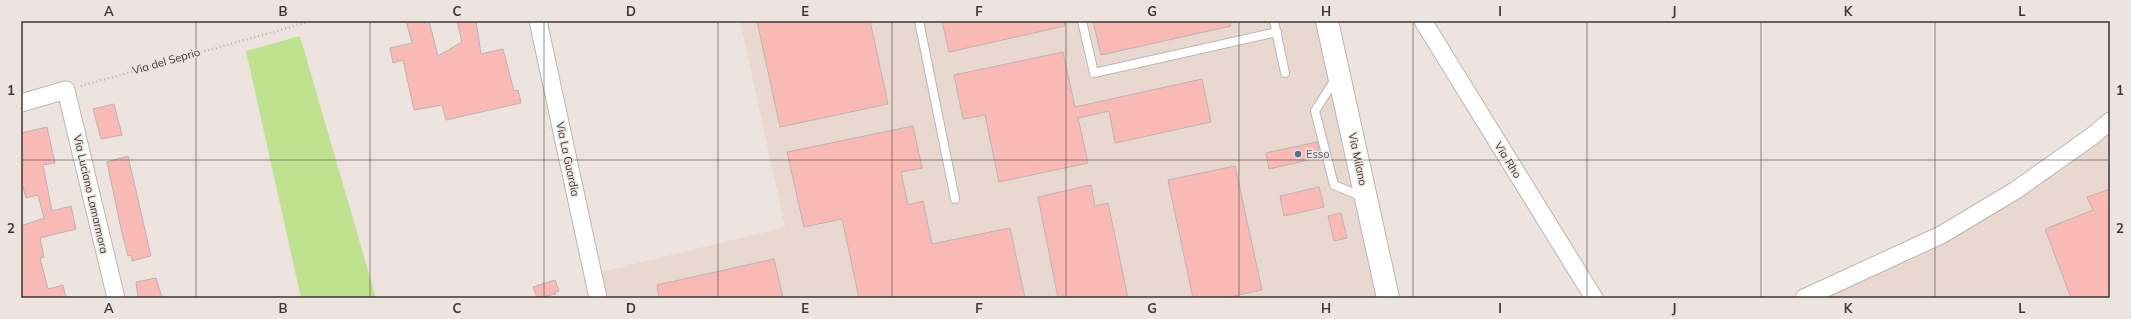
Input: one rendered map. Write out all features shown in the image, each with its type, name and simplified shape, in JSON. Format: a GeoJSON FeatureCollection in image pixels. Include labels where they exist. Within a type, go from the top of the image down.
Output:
{"type":"FeatureCollection","features":[{"type":"Feature","properties":{"kind":"main road","name":"Via Milano"},"geometry":{"type":"LineString","coordinates":[[1327,21],[1388,298]]}},
{"type":"Feature","properties":{"kind":"street","name":"Via La Guardia"},"geometry":{"type":"LineString","coordinates":[[538,21],[598,298]]}},
{"type":"Feature","properties":{"kind":"street","name":"Via Rho"},"geometry":{"type":"LineString","coordinates":[[1423,21],[1594,298]]}},
{"type":"Feature","properties":{"kind":"street"},"geometry":{"type":"LineString","coordinates":[[21,103],[66,90]]}},
{"type":"Feature","properties":{"kind":"street","name":"Via Luciano Lamarmora"},"geometry":{"type":"LineString","coordinates":[[66,90],[116,298]]}},
{"type":"Feature","properties":{"kind":"street"},"geometry":{"type":"LineString","coordinates":[[1804,298],[1941,235],[2016,190],[2091,137],[2110,121]]}},
{"type":"Feature","properties":{"kind":"lane"},"geometry":{"type":"LineString","coordinates":[[919,21],[955,199]]}},
{"type":"Feature","properties":{"kind":"lane"},"geometry":{"type":"LineString","coordinates":[[1082,21],[1094,72],[1277,32]]}},
{"type":"Feature","properties":{"kind":"lane"},"geometry":{"type":"LineString","coordinates":[[1274,21],[1285,73]]}},
{"type":"Feature","properties":{"kind":"lane"},"geometry":{"type":"LineString","coordinates":[[1339,74],[1314,111],[1334,185],[1366,198]]}},
{"type":"Feature","properties":{"kind":"path","name":"Via del Seprio"},"geometry":{"type":"LineString","coordinates":[[66,90],[312,21]]}},
{"type":"Feature","properties":{"kind":"shaded area"},"geometry":{"type":"Polygon","coordinates":[[[740,21],[1318,21],[1379,298],[603,298],[597,273],[785,227],[740,21]]]}},
{"type":"Feature","properties":{"kind":"shaded area"},"geometry":{"type":"Polygon","coordinates":[[[2110,128],[2110,298],[1821,298],[2110,128]]]}},
{"type":"Feature","properties":{"kind":"green space"},"geometry":{"type":"Polygon","coordinates":[[[300,36],[376,298],[301,298],[246,51],[300,36]]]}},
{"type":"Feature","properties":{"kind":"building"},"geometry":{"type":"Polygon","coordinates":[[[406,21],[429,21],[438,56],[462,42],[457,21],[476,21],[481,54],[503,49],[514,91],[518,90],[521,103],[446,120],[442,105],[414,110],[403,60],[393,63],[390,48],[412,43],[406,21]]]}},
{"type":"Feature","properties":{"kind":"building"},"geometry":{"type":"Polygon","coordinates":[[[757,21],[870,21],[888,104],[780,127],[757,21]]]}},
{"type":"Feature","properties":{"kind":"building"},"geometry":{"type":"Polygon","coordinates":[[[942,21],[1064,21],[1065,26],[949,52],[942,21]]]}},
{"type":"Feature","properties":{"kind":"building"},"geometry":{"type":"Polygon","coordinates":[[[1093,21],[1230,21],[1231,26],[1101,55],[1093,21]]]}},
{"type":"Feature","properties":{"kind":"building"},"geometry":{"type":"Polygon","coordinates":[[[1063,52],[1075,107],[1202,79],[1211,122],[1115,143],[1109,111],[1078,118],[1088,163],[999,182],[985,115],[963,119],[954,75],[1063,52]]]}},
{"type":"Feature","properties":{"kind":"building"},"geometry":{"type":"Polygon","coordinates":[[[114,104],[122,135],[101,139],[93,109],[114,104]]]}},
{"type":"Feature","properties":{"kind":"building"},"geometry":{"type":"Polygon","coordinates":[[[913,126],[922,168],[901,172],[908,205],[923,201],[932,244],[1010,228],[1025,298],[859,298],[842,219],[804,227],[787,152],[913,126]]]}},
{"type":"Feature","properties":{"kind":"building"},"geometry":{"type":"Polygon","coordinates":[[[47,127],[55,163],[43,165],[52,211],[71,206],[76,229],[40,238],[44,257],[40,258],[48,289],[63,285],[66,298],[21,298],[21,226],[44,218],[38,195],[26,198],[23,187],[21,187],[21,133],[47,127]]]}},
{"type":"Feature","properties":{"kind":"building"},"geometry":{"type":"Polygon","coordinates":[[[1317,142],[1321,157],[1269,169],[1266,153],[1317,142]]]}},
{"type":"Feature","properties":{"kind":"building"},"geometry":{"type":"Polygon","coordinates":[[[128,156],[151,256],[132,261],[131,255],[128,256],[122,233],[107,162],[128,156]]]}},
{"type":"Feature","properties":{"kind":"building"},"geometry":{"type":"Polygon","coordinates":[[[1235,166],[1262,290],[1225,298],[1193,298],[1168,180],[1235,166]]]}},
{"type":"Feature","properties":{"kind":"building"},"geometry":{"type":"Polygon","coordinates":[[[1091,185],[1095,206],[1108,203],[1128,298],[1058,298],[1038,197],[1091,185]]]}},
{"type":"Feature","properties":{"kind":"building"},"geometry":{"type":"Polygon","coordinates":[[[1319,187],[1324,207],[1284,216],[1280,196],[1319,187]]]}},
{"type":"Feature","properties":{"kind":"building"},"geometry":{"type":"Polygon","coordinates":[[[2110,189],[2110,298],[2071,298],[2045,229],[2093,210],[2087,197],[2110,189]]]}},
{"type":"Feature","properties":{"kind":"building"},"geometry":{"type":"Polygon","coordinates":[[[1341,213],[1347,238],[1334,241],[1328,216],[1341,213]]]}},
{"type":"Feature","properties":{"kind":"building"},"geometry":{"type":"Polygon","coordinates":[[[774,259],[783,298],[659,298],[657,285],[774,259]]]}},
{"type":"Feature","properties":{"kind":"building"},"geometry":{"type":"Polygon","coordinates":[[[156,278],[162,298],[138,298],[136,282],[156,278]]]}},
{"type":"Feature","properties":{"kind":"building"},"geometry":{"type":"Polygon","coordinates":[[[555,280],[559,291],[555,292],[556,294],[537,298],[533,287],[555,280]]]}},
{"type":"Feature","properties":{"kind":"place","name":"Esso"},"geometry":{"type":"Point","coordinates":[1298,154]}}]}
